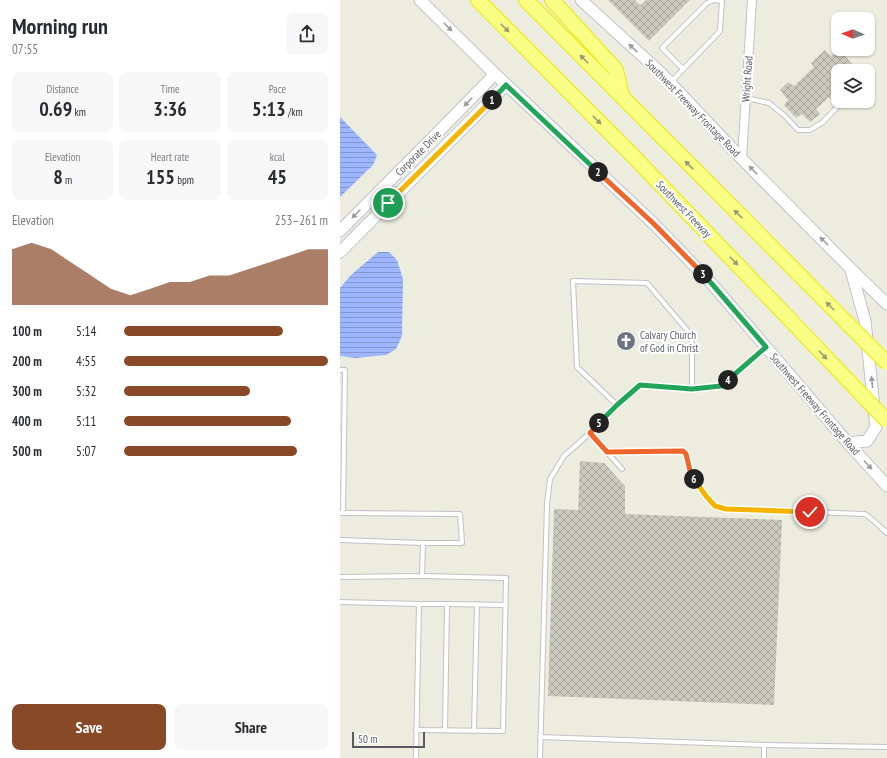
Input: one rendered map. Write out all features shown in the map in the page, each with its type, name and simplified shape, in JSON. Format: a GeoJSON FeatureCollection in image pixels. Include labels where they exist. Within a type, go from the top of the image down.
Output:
{"type":"FeatureCollection","features":[{"type":"Feature","properties":{"kind":"highway","name":"Southwest Freeway"},"geometry":{"type":"LineString","coordinates":[[478,0],[630,152],[887,422]]}},
{"type":"Feature","properties":{"kind":"highway"},"geometry":{"type":"LineString","coordinates":[[526,0],[887,363]]}},
{"type":"Feature","properties":{"kind":"highway"},"geometry":{"type":"LineString","coordinates":[[552,0],[616,70],[622,96]]}},
{"type":"Feature","properties":{"kind":"main road","name":"Southwest Freeway Frontage Road"},"geometry":{"type":"LineString","coordinates":[[420,0],[506,85],[654,224],[712,284],[848,443],[887,486]]}},
{"type":"Feature","properties":{"kind":"main road","name":"Southwest Freeway Frontage Road"},"geometry":{"type":"LineString","coordinates":[[581,0],[661,73],[742,158],[887,304]]}},
{"type":"Feature","properties":{"kind":"main road","name":"Corporate Drive"},"geometry":{"type":"LineString","coordinates":[[340,231],[495,74]]}},
{"type":"Feature","properties":{"kind":"main road","name":"Corporate Drive"},"geometry":{"type":"LineString","coordinates":[[340,252],[506,85]]}},
{"type":"Feature","properties":{"kind":"main road"},"geometry":{"type":"LineString","coordinates":[[848,443],[867,441],[876,427],[865,321],[851,269]]}},
{"type":"Feature","properties":{"kind":"street","name":"Wright Road"},"geometry":{"type":"LineString","coordinates":[[742,158],[752,0]]}},
{"type":"Feature","properties":{"kind":"lane"},"geometry":{"type":"LineString","coordinates":[[670,83],[720,31],[722,1],[715,0],[707,3],[662,48],[683,69]]}},
{"type":"Feature","properties":{"kind":"lane"},"geometry":{"type":"LineString","coordinates":[[746,98],[770,103],[798,130],[810,130],[823,122],[836,108]]}},
{"type":"Feature","properties":{"kind":"lane"},"geometry":{"type":"LineString","coordinates":[[617,405],[577,367],[573,281],[647,283],[692,336],[692,389]]}},
{"type":"Feature","properties":{"kind":"lane"},"geometry":{"type":"LineString","coordinates":[[540,758],[547,504],[550,479],[564,456],[640,385],[692,389],[721,386],[766,347]]}},
{"type":"Feature","properties":{"kind":"lane"},"geometry":{"type":"LineString","coordinates":[[340,370],[345,370],[341,513],[460,514],[462,543],[340,540]]}},
{"type":"Feature","properties":{"kind":"lane"},"geometry":{"type":"LineString","coordinates":[[590,433],[622,469]]}},
{"type":"Feature","properties":{"kind":"lane"},"geometry":{"type":"LineString","coordinates":[[607,452],[683,451],[686,454],[691,475],[715,506],[726,509],[865,514],[887,533]]}},
{"type":"Feature","properties":{"kind":"lane"},"geometry":{"type":"LineString","coordinates":[[422,576],[423,542]]}},
{"type":"Feature","properties":{"kind":"lane"},"geometry":{"type":"LineString","coordinates":[[340,577],[422,576],[506,578],[503,732],[416,730]]}},
{"type":"Feature","properties":{"kind":"lane"},"geometry":{"type":"LineString","coordinates":[[340,602],[506,605]]}},
{"type":"Feature","properties":{"kind":"lane"},"geometry":{"type":"LineString","coordinates":[[416,758],[419,604]]}},
{"type":"Feature","properties":{"kind":"lane"},"geometry":{"type":"LineString","coordinates":[[445,730],[447,604]]}},
{"type":"Feature","properties":{"kind":"lane"},"geometry":{"type":"LineString","coordinates":[[474,731],[477,604]]}},
{"type":"Feature","properties":{"kind":"lane"},"geometry":{"type":"LineString","coordinates":[[540,737],[764,745],[887,747]]}},
{"type":"Feature","properties":{"kind":"lane"},"geometry":{"type":"LineString","coordinates":[[764,745],[764,758]]}},
{"type":"Feature","properties":{"kind":"water"},"geometry":{"type":"Polygon","coordinates":[[[340,117],[377,155],[373,165],[340,197],[340,117]]]}},
{"type":"Feature","properties":{"kind":"water"},"geometry":{"type":"Polygon","coordinates":[[[378,252],[389,252],[397,260],[403,279],[402,336],[396,349],[386,355],[355,358],[340,356],[340,288],[351,275],[378,252]]]}},
{"type":"Feature","properties":{"kind":"building"},"geometry":{"type":"Polygon","coordinates":[[[608,0],[635,0],[640,5],[646,0],[690,0],[649,41],[608,0]]]}},
{"type":"Feature","properties":{"kind":"building"},"geometry":{"type":"Polygon","coordinates":[[[825,50],[831,56],[845,56],[852,64],[831,64],[831,99],[829,97],[816,109],[820,114],[810,122],[802,114],[796,118],[784,105],[788,100],[780,90],[788,82],[794,86],[814,67],[811,63],[825,50]]]}},
{"type":"Feature","properties":{"kind":"building"},"geometry":{"type":"Polygon","coordinates":[[[580,461],[604,463],[625,486],[625,514],[782,520],[774,705],[548,696],[554,509],[578,510],[580,461]]]}},
{"type":"Feature","properties":{"kind":"place","name":"Calvary Church of God in Christ"},"geometry":{"type":"Point","coordinates":[626,341]}},
{"type":"Feature","properties":{"kind":"route"},"geometry":{"type":"LineString","coordinates":[[388,203],[506,85],[654,224],[712,284],[766,347],[721,386],[692,389],[640,385],[617,405],[590,433],[607,452],[683,451],[686,454],[691,475],[715,506],[726,509],[810,512]]}}]}
